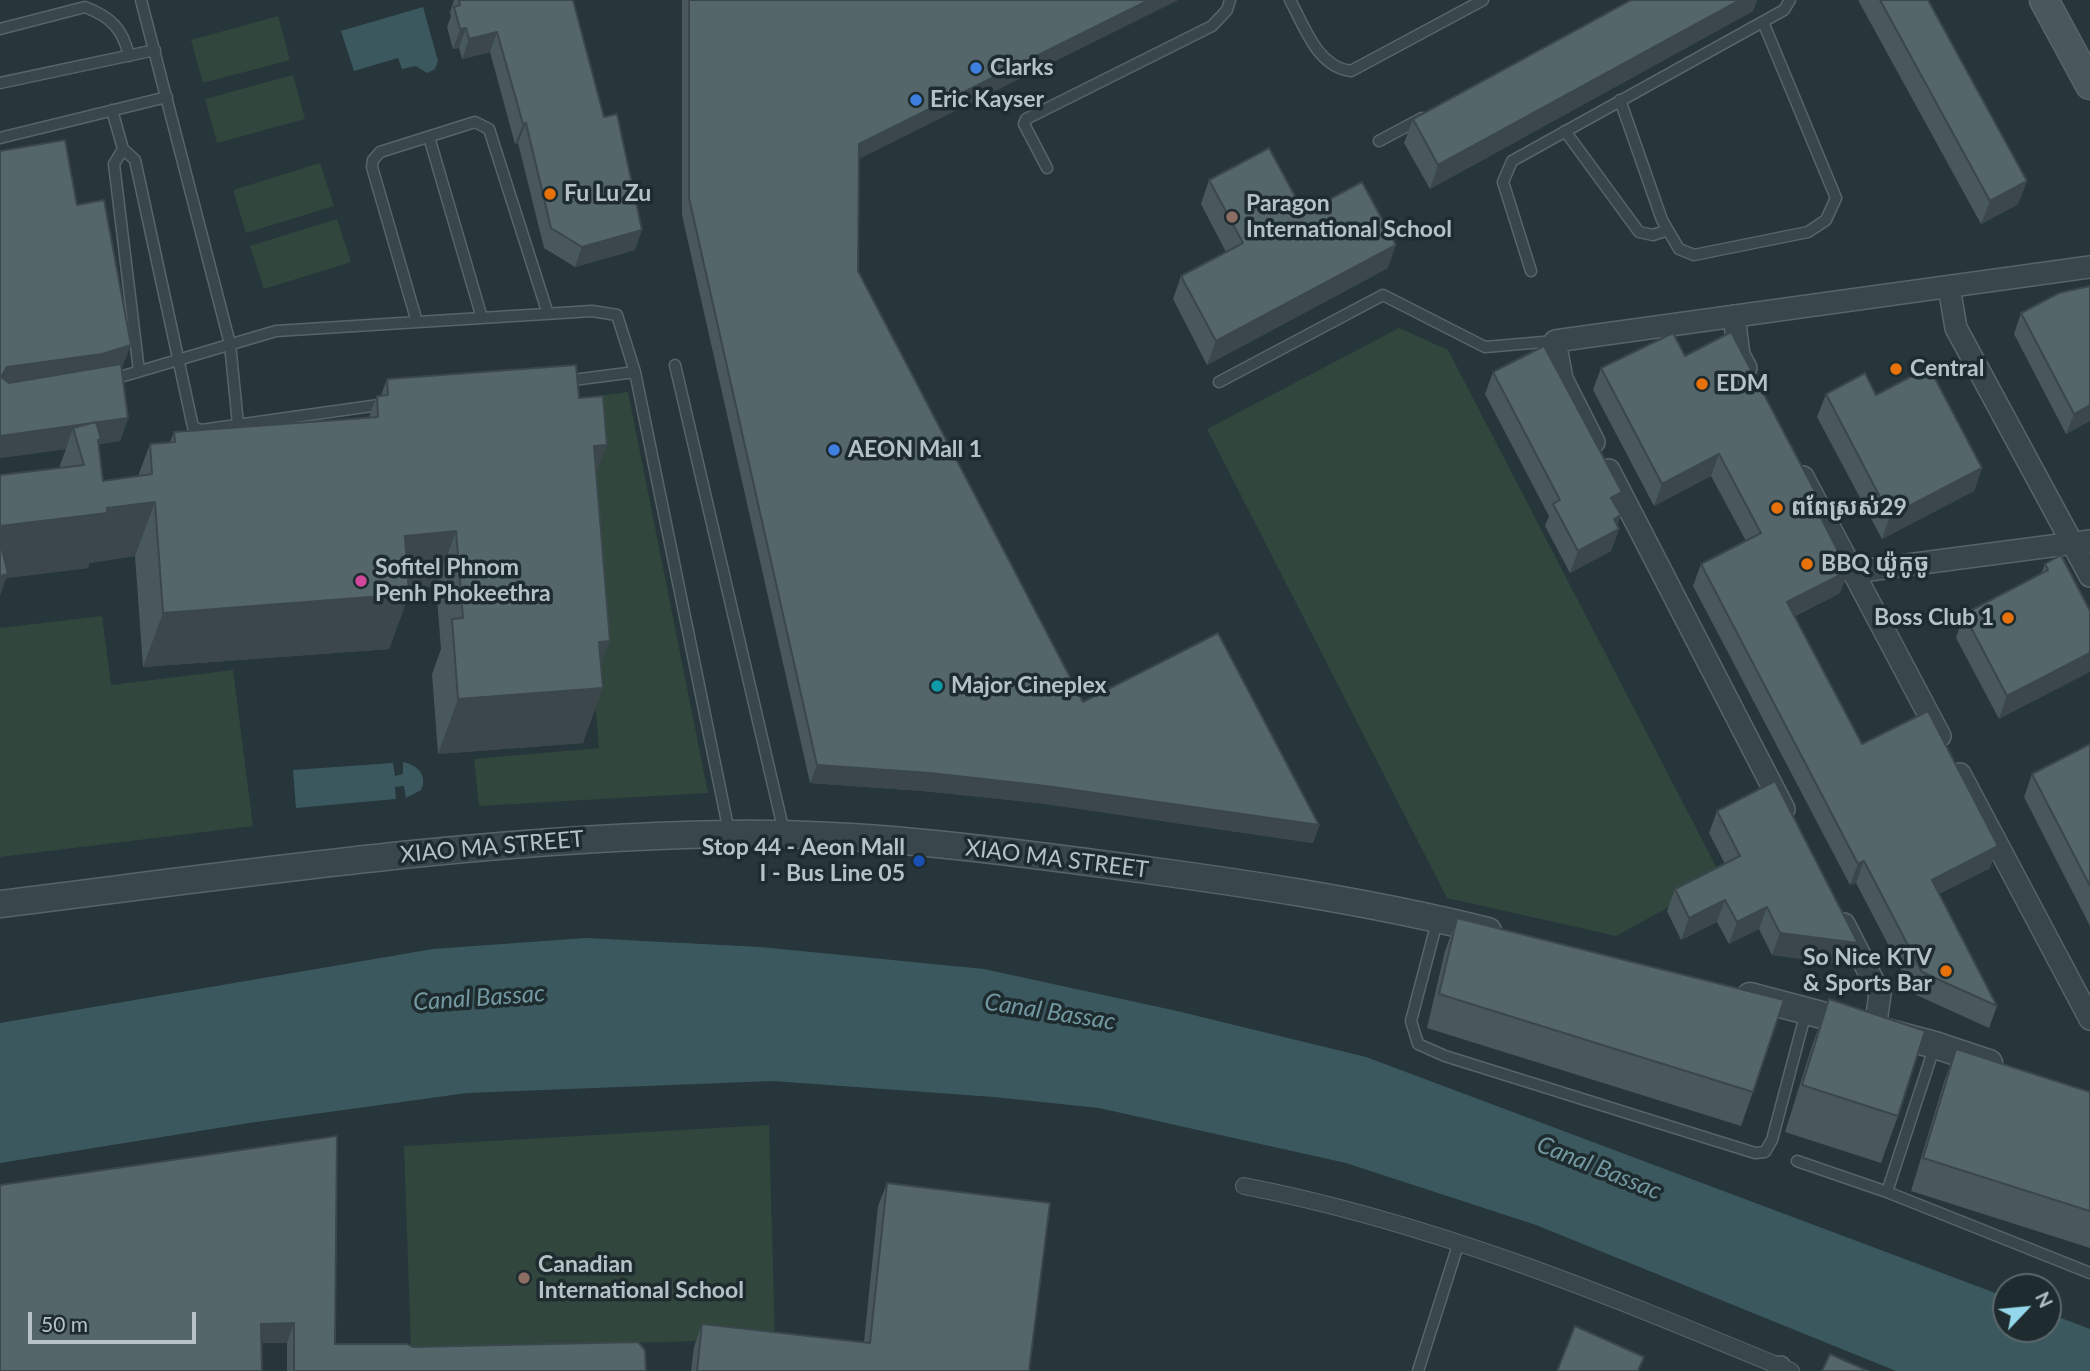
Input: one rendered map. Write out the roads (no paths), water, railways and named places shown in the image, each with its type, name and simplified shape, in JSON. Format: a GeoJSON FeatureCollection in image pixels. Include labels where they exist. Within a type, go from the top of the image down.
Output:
{"type":"FeatureCollection","features":[{"type":"Feature","properties":{"kind":"main road"},"geometry":{"type":"LineString","coordinates":[[2044,0],[2090,85]]}},
{"type":"Feature","properties":{"kind":"street"},"geometry":{"type":"LineString","coordinates":[[1796,831],[1562,379],[1555,341],[2090,267]]}},
{"type":"Feature","properties":{"kind":"street"},"geometry":{"type":"LineString","coordinates":[[1949,287],[1956,328],[2081,542],[2090,576]]}},
{"type":"Feature","properties":{"kind":"street"},"geometry":{"type":"LineString","coordinates":[[1734,316],[1739,355],[1758,391]]}},
{"type":"Feature","properties":{"kind":"street"},"geometry":{"type":"LineString","coordinates":[[1796,464],[2090,1019]]}},
{"type":"Feature","properties":{"kind":"street"},"geometry":{"type":"LineString","coordinates":[[1854,572],[2081,542]]}},
{"type":"Feature","properties":{"kind":"street","name":"XIAO MA STREET"},"geometry":{"type":"LineString","coordinates":[[0,904],[384,857],[579,839],[784,834],[918,841],[1299,892],[1438,918],[1516,937]]}},
{"type":"Feature","properties":{"kind":"street"},"geometry":{"type":"LineString","coordinates":[[1832,900],[1880,994],[1875,1029]]}},
{"type":"Feature","properties":{"kind":"street"},"geometry":{"type":"LineString","coordinates":[[1726,989],[1935,1045],[2012,1071]]}},
{"type":"Feature","properties":{"kind":"street"},"geometry":{"type":"LineString","coordinates":[[1244,1186],[1330,1203],[1525,1264],[1783,1369]]}},
{"type":"Feature","properties":{"kind":"lane"},"geometry":{"type":"LineString","coordinates":[[141,0],[230,344],[238,424]]}},
{"type":"Feature","properties":{"kind":"lane"},"geometry":{"type":"LineString","coordinates":[[1047,168],[1024,124],[1026,120],[1212,26],[1227,10],[1230,0]]}},
{"type":"Feature","properties":{"kind":"lane"},"geometry":{"type":"LineString","coordinates":[[1290,0],[1319,53],[1335,69],[1351,71],[1483,0]]}},
{"type":"Feature","properties":{"kind":"lane"},"geometry":{"type":"LineString","coordinates":[[1531,271],[1503,182],[1512,161],[1784,10],[1790,0]]}},
{"type":"Feature","properties":{"kind":"lane"},"geometry":{"type":"LineString","coordinates":[[0,29],[85,7],[117,25],[125,38],[129,56]]}},
{"type":"Feature","properties":{"kind":"lane"},"geometry":{"type":"LineString","coordinates":[[1620,100],[1668,230],[1679,249],[1694,255],[1808,232],[1826,220],[1836,198],[1763,22]]}},
{"type":"Feature","properties":{"kind":"lane"},"geometry":{"type":"LineString","coordinates":[[0,83],[155,50]]}},
{"type":"Feature","properties":{"kind":"lane"},"geometry":{"type":"LineString","coordinates":[[0,138],[167,97]]}},
{"type":"Feature","properties":{"kind":"lane"},"geometry":{"type":"LineString","coordinates":[[112,110],[123,149],[135,160],[193,427],[201,430],[402,402]]}},
{"type":"Feature","properties":{"kind":"lane"},"geometry":{"type":"LineString","coordinates":[[1379,141],[1428,114]]}},
{"type":"Feature","properties":{"kind":"lane"},"geometry":{"type":"LineString","coordinates":[[417,322],[372,167],[373,160],[380,152],[475,122],[489,129],[548,314]]}},
{"type":"Feature","properties":{"kind":"lane"},"geometry":{"type":"LineString","coordinates":[[1565,131],[1639,232],[1653,235],[1668,230]]}},
{"type":"Feature","properties":{"kind":"lane"},"geometry":{"type":"LineString","coordinates":[[429,137],[482,318]]}},
{"type":"Feature","properties":{"kind":"lane"},"geometry":{"type":"LineString","coordinates":[[123,149],[114,164],[139,371]]}},
{"type":"Feature","properties":{"kind":"lane"},"geometry":{"type":"LineString","coordinates":[[1219,382],[1383,295],[1485,347],[1555,341]]}},
{"type":"Feature","properties":{"kind":"lane"},"geometry":{"type":"LineString","coordinates":[[95,384],[276,331],[592,311],[617,315],[635,372],[729,834]]}},
{"type":"Feature","properties":{"kind":"lane"},"geometry":{"type":"LineString","coordinates":[[675,365],[784,834]]}},
{"type":"Feature","properties":{"kind":"lane"},"geometry":{"type":"LineString","coordinates":[[553,383],[635,372]]}},
{"type":"Feature","properties":{"kind":"lane"},"geometry":{"type":"LineString","coordinates":[[1438,918],[1411,1021],[1418,1044],[1445,1056],[1755,1153],[1765,1152],[1772,1140],[1806,1011]]}},
{"type":"Feature","properties":{"kind":"lane"},"geometry":{"type":"LineString","coordinates":[[1888,1192],[1935,1045]]}},
{"type":"Feature","properties":{"kind":"lane"},"geometry":{"type":"LineString","coordinates":[[1797,1161],[1888,1192],[2090,1273]]}},
{"type":"Feature","properties":{"kind":"lane"},"geometry":{"type":"LineString","coordinates":[[1418,1371],[1459,1242]]}},
{"type":"Feature","properties":{"kind":"water"},"geometry":{"type":"Polygon","coordinates":[[[423,7],[438,61],[435,69],[427,73],[416,66],[402,69],[398,58],[354,71],[341,31],[423,7]]]}},
{"type":"Feature","properties":{"kind":"water"},"geometry":{"type":"Polygon","coordinates":[[[403,762],[417,768],[423,780],[421,790],[406,798],[404,786],[395,787],[396,799],[296,808],[293,770],[393,763],[395,776],[403,774],[403,762]]]}},
{"type":"Feature","properties":{"kind":"water","name":"Canal Bassac"},"geometry":{"type":"Polygon","coordinates":[[[586,938],[760,947],[984,969],[1177,1011],[1366,1057],[1992,1292],[1992,1343],[2062,1343],[2062,1318],[2090,1329],[2090,1371],[1896,1371],[1536,1225],[1346,1163],[1099,1108],[994,1097],[773,1081],[467,1093],[249,1123],[0,1163],[0,1023],[433,949],[586,938]]]}},
{"type":"Feature","properties":{"kind":"place","name":"Clarks"},"geometry":{"type":"Point","coordinates":[976,68]}},
{"type":"Feature","properties":{"kind":"place","name":"Eric Kayser"},"geometry":{"type":"Point","coordinates":[916,100]}},
{"type":"Feature","properties":{"kind":"place","name":"Fu Lu Zu"},"geometry":{"type":"Point","coordinates":[550,194]}},
{"type":"Feature","properties":{"kind":"place","name":"Paragon International School"},"geometry":{"type":"Point","coordinates":[1232,217]}},
{"type":"Feature","properties":{"kind":"place","name":"Central"},"geometry":{"type":"Point","coordinates":[1896,369]}},
{"type":"Feature","properties":{"kind":"place","name":"EDM"},"geometry":{"type":"Point","coordinates":[1702,384]}},
{"type":"Feature","properties":{"kind":"place","name":"AEON Mall 1"},"geometry":{"type":"Point","coordinates":[834,450]}},
{"type":"Feature","properties":{"kind":"place","name":"ពពែស្រស់29"},"geometry":{"type":"Point","coordinates":[1777,508]}},
{"type":"Feature","properties":{"kind":"place","name":"BBQ យ៉ូកូចូ"},"geometry":{"type":"Point","coordinates":[1807,564]}},
{"type":"Feature","properties":{"kind":"place","name":"Sofitel Phnom Penh Phokeethra"},"geometry":{"type":"Point","coordinates":[361,581]}},
{"type":"Feature","properties":{"kind":"place","name":"Boss Club 1"},"geometry":{"type":"Point","coordinates":[2008,618]}},
{"type":"Feature","properties":{"kind":"place","name":"Major Cineplex"},"geometry":{"type":"Point","coordinates":[937,686]}},
{"type":"Feature","properties":{"kind":"place","name":"Stop 44 - Aeon Mall I - Bus Line 05"},"geometry":{"type":"Point","coordinates":[919,861]}},
{"type":"Feature","properties":{"kind":"place","name":"So Nice KTV & Sports Bar"},"geometry":{"type":"Point","coordinates":[1946,971]}},
{"type":"Feature","properties":{"kind":"place","name":"Canadian International School"},"geometry":{"type":"Point","coordinates":[524,1278]}}]}
